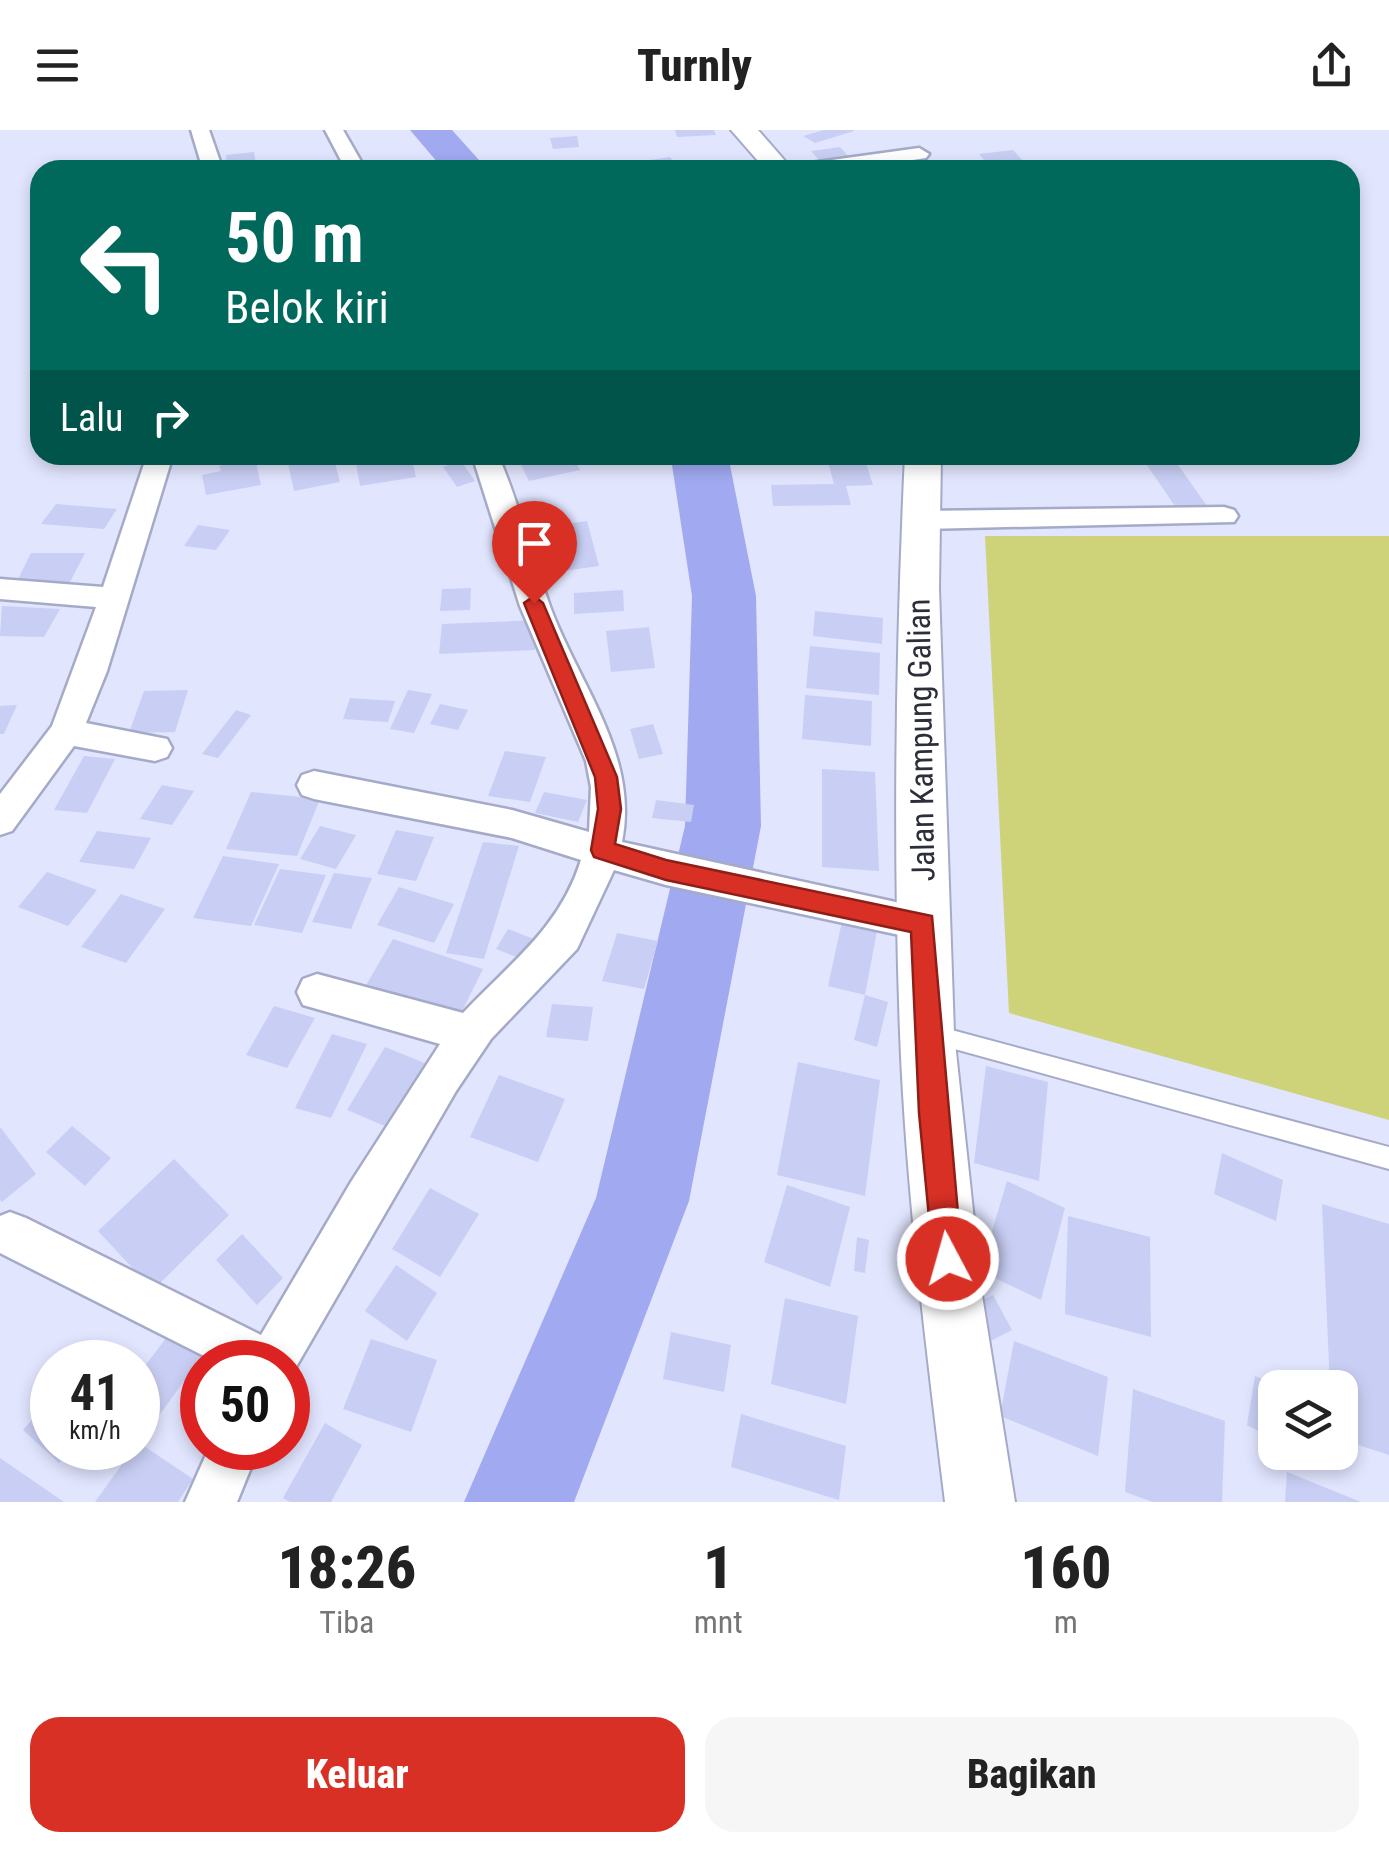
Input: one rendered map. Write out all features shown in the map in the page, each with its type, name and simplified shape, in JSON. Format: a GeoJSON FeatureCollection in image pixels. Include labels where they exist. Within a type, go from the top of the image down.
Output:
{"type":"FeatureCollection","features":[{"type":"Feature","properties":{"kind":"main road"},"geometry":{"type":"LineString","coordinates":[[744,130],[771,160]]}},
{"type":"Feature","properties":{"kind":"main road","name":"Jalan Kampung Galian"},"geometry":{"type":"LineString","coordinates":[[923,465],[919,588],[927,1032],[951,1295],[980,1502]]}},
{"type":"Feature","properties":{"kind":"street"},"geometry":{"type":"LineString","coordinates":[[200,130],[210,160]]}},
{"type":"Feature","properties":{"kind":"street"},"geometry":{"type":"LineString","coordinates":[[334,130],[350,160]]}},
{"type":"Feature","properties":{"kind":"street"},"geometry":{"type":"LineString","coordinates":[[876,160],[919,154]]}},
{"type":"Feature","properties":{"kind":"street"},"geometry":{"type":"LineString","coordinates":[[0,820],[66,732],[157,465]]}},
{"type":"Feature","properties":{"kind":"street"},"geometry":{"type":"LineString","coordinates":[[282,1340],[365,1194],[471,1034],[554,950],[602,850],[610,809],[606,777],[547,639],[510,512],[489,465]]}},
{"type":"Feature","properties":{"kind":"street"},"geometry":{"type":"LineString","coordinates":[[923,520],[1224,516]]}},
{"type":"Feature","properties":{"kind":"street"},"geometry":{"type":"LineString","coordinates":[[0,590],[114,598]]}},
{"type":"Feature","properties":{"kind":"street"},"geometry":{"type":"LineString","coordinates":[[66,732],[155,748]]}},
{"type":"Feature","properties":{"kind":"street"},"geometry":{"type":"LineString","coordinates":[[314,785],[512,824],[666,870],[923,924]]}},
{"type":"Feature","properties":{"kind":"street"},"geometry":{"type":"LineString","coordinates":[[318,992],[471,1034]]}},
{"type":"Feature","properties":{"kind":"street"},"geometry":{"type":"LineString","coordinates":[[10,1234],[224,1340]]}},
{"type":"Feature","properties":{"kind":"street"},"geometry":{"type":"LineString","coordinates":[[211,1502],[225,1470]]}},
{"type":"Feature","properties":{"kind":"lane"},"geometry":{"type":"LineString","coordinates":[[927,1032],[1389,1158]]}},
{"type":"Feature","properties":{"kind":"green space"},"geometry":{"type":"Polygon","coordinates":[[[985,536],[1389,536],[1389,1120],[1009,1013],[985,536]]]}},
{"type":"Feature","properties":{"kind":"building"},"geometry":{"type":"Polygon","coordinates":[[[675,130],[714,130],[716,135],[677,137],[675,130]]]}},
{"type":"Feature","properties":{"kind":"building"},"geometry":{"type":"Polygon","coordinates":[[[824,130],[854,131],[815,143],[803,136],[824,130]]]}},
{"type":"Feature","properties":{"kind":"building"},"geometry":{"type":"Polygon","coordinates":[[[577,136],[579,147],[553,149],[550,138],[577,136]]]}},
{"type":"Feature","properties":{"kind":"building"},"geometry":{"type":"Polygon","coordinates":[[[840,147],[848,156],[819,160],[811,151],[840,147]]]}},
{"type":"Feature","properties":{"kind":"building"},"geometry":{"type":"Polygon","coordinates":[[[1013,150],[1022,160],[984,160],[979,154],[1013,150]]]}},
{"type":"Feature","properties":{"kind":"building"},"geometry":{"type":"Polygon","coordinates":[[[254,152],[255,160],[226,160],[226,155],[254,152]]]}},
{"type":"Feature","properties":{"kind":"building"},"geometry":{"type":"Polygon","coordinates":[[[257,465],[261,485],[206,495],[202,475],[221,471],[219,466],[257,465]]]}},
{"type":"Feature","properties":{"kind":"building"},"geometry":{"type":"Polygon","coordinates":[[[288,465],[336,465],[340,482],[294,491],[288,465]]]}},
{"type":"Feature","properties":{"kind":"building"},"geometry":{"type":"Polygon","coordinates":[[[356,465],[413,465],[416,477],[360,486],[356,465]]]}},
{"type":"Feature","properties":{"kind":"building"},"geometry":{"type":"Polygon","coordinates":[[[464,465],[475,481],[457,487],[443,467],[464,465]]]}},
{"type":"Feature","properties":{"kind":"building"},"geometry":{"type":"Polygon","coordinates":[[[521,465],[577,465],[580,470],[529,481],[521,465]]]}},
{"type":"Feature","properties":{"kind":"building"},"geometry":{"type":"Polygon","coordinates":[[[829,465],[867,465],[873,485],[846,486],[851,505],[773,506],[771,485],[834,484],[829,465]]]}},
{"type":"Feature","properties":{"kind":"building"},"geometry":{"type":"Polygon","coordinates":[[[1147,465],[1178,465],[1207,506],[1177,509],[1147,465]]]}},
{"type":"Feature","properties":{"kind":"building"},"geometry":{"type":"Polygon","coordinates":[[[56,504],[117,509],[104,529],[41,524],[56,504]]]}},
{"type":"Feature","properties":{"kind":"building"},"geometry":{"type":"Polygon","coordinates":[[[587,521],[599,566],[563,571],[552,526],[587,521]]]}},
{"type":"Feature","properties":{"kind":"building"},"geometry":{"type":"Polygon","coordinates":[[[198,525],[230,530],[216,550],[184,546],[198,525]]]}},
{"type":"Feature","properties":{"kind":"building"},"geometry":{"type":"Polygon","coordinates":[[[31,553],[85,553],[68,586],[14,587],[31,553]]]}},
{"type":"Feature","properties":{"kind":"building"},"geometry":{"type":"Polygon","coordinates":[[[471,588],[470,610],[440,611],[442,589],[471,588]]]}},
{"type":"Feature","properties":{"kind":"building"},"geometry":{"type":"Polygon","coordinates":[[[623,590],[624,611],[574,614],[574,593],[623,590]]]}},
{"type":"Feature","properties":{"kind":"building"},"geometry":{"type":"Polygon","coordinates":[[[2,606],[60,609],[44,637],[0,636],[2,606]]]}},
{"type":"Feature","properties":{"kind":"building"},"geometry":{"type":"Polygon","coordinates":[[[815,611],[883,618],[882,644],[813,636],[815,611]]]}},
{"type":"Feature","properties":{"kind":"building"},"geometry":{"type":"Polygon","coordinates":[[[537,620],[535,650],[439,654],[442,624],[537,620]]]}},
{"type":"Feature","properties":{"kind":"building"},"geometry":{"type":"Polygon","coordinates":[[[649,627],[655,668],[611,672],[606,631],[649,627]]]}},
{"type":"Feature","properties":{"kind":"building"},"geometry":{"type":"Polygon","coordinates":[[[810,646],[880,653],[879,695],[806,688],[810,646]]]}},
{"type":"Feature","properties":{"kind":"building"},"geometry":{"type":"Polygon","coordinates":[[[188,690],[175,732],[129,733],[144,691],[188,690]]]}},
{"type":"Feature","properties":{"kind":"building"},"geometry":{"type":"Polygon","coordinates":[[[408,690],[432,694],[414,733],[390,729],[408,690]]]}},
{"type":"Feature","properties":{"kind":"building"},"geometry":{"type":"Polygon","coordinates":[[[805,695],[872,701],[871,746],[802,739],[805,695]]]}},
{"type":"Feature","properties":{"kind":"building"},"geometry":{"type":"Polygon","coordinates":[[[350,698],[395,701],[388,722],[343,719],[350,698]]]}},
{"type":"Feature","properties":{"kind":"building"},"geometry":{"type":"Polygon","coordinates":[[[440,704],[468,710],[458,730],[430,724],[440,704]]]}},
{"type":"Feature","properties":{"kind":"building"},"geometry":{"type":"Polygon","coordinates":[[[17,705],[4,734],[0,734],[0,706],[17,705]]]}},
{"type":"Feature","properties":{"kind":"building"},"geometry":{"type":"Polygon","coordinates":[[[236,710],[251,715],[218,758],[202,754],[236,710]]]}},
{"type":"Feature","properties":{"kind":"building"},"geometry":{"type":"Polygon","coordinates":[[[653,724],[663,754],[639,759],[630,729],[653,724]]]}},
{"type":"Feature","properties":{"kind":"building"},"geometry":{"type":"Polygon","coordinates":[[[505,751],[546,757],[530,802],[488,796],[505,751]]]}},
{"type":"Feature","properties":{"kind":"building"},"geometry":{"type":"Polygon","coordinates":[[[84,756],[115,759],[87,813],[54,810],[84,756]]]}},
{"type":"Feature","properties":{"kind":"building"},"geometry":{"type":"Polygon","coordinates":[[[822,769],[875,772],[879,871],[822,867],[822,769]]]}},
{"type":"Feature","properties":{"kind":"building"},"geometry":{"type":"Polygon","coordinates":[[[162,785],[194,791],[172,825],[140,819],[162,785]]]}},
{"type":"Feature","properties":{"kind":"building"},"geometry":{"type":"Polygon","coordinates":[[[251,792],[320,799],[297,856],[226,849],[251,792]]]}},
{"type":"Feature","properties":{"kind":"building"},"geometry":{"type":"Polygon","coordinates":[[[544,792],[587,800],[578,822],[535,813],[544,792]]]}},
{"type":"Feature","properties":{"kind":"building"},"geometry":{"type":"Polygon","coordinates":[[[656,800],[694,805],[691,822],[652,818],[656,800]]]}},
{"type":"Feature","properties":{"kind":"building"},"geometry":{"type":"Polygon","coordinates":[[[320,826],[356,835],[336,869],[300,859],[320,826]]]}},
{"type":"Feature","properties":{"kind":"building"},"geometry":{"type":"Polygon","coordinates":[[[396,830],[434,837],[416,881],[377,874],[396,830]]]}},
{"type":"Feature","properties":{"kind":"building"},"geometry":{"type":"Polygon","coordinates":[[[97,831],[151,838],[134,869],[79,862],[97,831]]]}},
{"type":"Feature","properties":{"kind":"building"},"geometry":{"type":"Polygon","coordinates":[[[483,842],[519,846],[484,959],[446,953],[483,842]]]}},
{"type":"Feature","properties":{"kind":"building"},"geometry":{"type":"Polygon","coordinates":[[[223,856],[279,864],[251,926],[193,918],[223,856]]]}},
{"type":"Feature","properties":{"kind":"building"},"geometry":{"type":"Polygon","coordinates":[[[280,869],[326,875],[302,933],[254,925],[280,869]]]}},
{"type":"Feature","properties":{"kind":"building"},"geometry":{"type":"Polygon","coordinates":[[[47,872],[97,890],[68,926],[18,907],[47,872]]]}},
{"type":"Feature","properties":{"kind":"building"},"geometry":{"type":"Polygon","coordinates":[[[334,873],[372,878],[351,929],[312,922],[334,873]]]}},
{"type":"Feature","properties":{"kind":"building"},"geometry":{"type":"Polygon","coordinates":[[[399,887],[454,904],[434,943],[377,925],[399,887]]]}},
{"type":"Feature","properties":{"kind":"building"},"geometry":{"type":"Polygon","coordinates":[[[121,894],[165,909],[126,963],[81,947],[121,894]]]}},
{"type":"Feature","properties":{"kind":"building"},"geometry":{"type":"Polygon","coordinates":[[[844,912],[879,920],[865,995],[828,986],[844,912]]]}},
{"type":"Feature","properties":{"kind":"building"},"geometry":{"type":"Polygon","coordinates":[[[508,929],[544,943],[532,963],[496,949],[508,929]]]}},
{"type":"Feature","properties":{"kind":"building"},"geometry":{"type":"Polygon","coordinates":[[[617,933],[658,941],[644,989],[602,981],[617,933]]]}},
{"type":"Feature","properties":{"kind":"building"},"geometry":{"type":"Polygon","coordinates":[[[393,939],[483,969],[455,1025],[362,992],[393,939]]]}},
{"type":"Feature","properties":{"kind":"building"},"geometry":{"type":"Polygon","coordinates":[[[865,995],[888,1002],[877,1047],[854,1040],[865,995]]]}},
{"type":"Feature","properties":{"kind":"building"},"geometry":{"type":"Polygon","coordinates":[[[552,1004],[593,1007],[588,1041],[546,1037],[552,1004]]]}},
{"type":"Feature","properties":{"kind":"building"},"geometry":{"type":"Polygon","coordinates":[[[274,1006],[315,1018],[287,1068],[246,1055],[274,1006]]]}},
{"type":"Feature","properties":{"kind":"building"},"geometry":{"type":"Polygon","coordinates":[[[332,1034],[367,1044],[331,1118],[295,1108],[332,1034]]]}},
{"type":"Feature","properties":{"kind":"building"},"geometry":{"type":"Polygon","coordinates":[[[385,1047],[437,1068],[401,1133],[347,1110],[385,1047]]]}},
{"type":"Feature","properties":{"kind":"building"},"geometry":{"type":"Polygon","coordinates":[[[798,1062],[880,1080],[865,1196],[777,1175],[798,1062]]]}},
{"type":"Feature","properties":{"kind":"building"},"geometry":{"type":"Polygon","coordinates":[[[986,1066],[1048,1082],[1039,1181],[974,1163],[986,1066]]]}},
{"type":"Feature","properties":{"kind":"building"},"geometry":{"type":"Polygon","coordinates":[[[499,1075],[565,1099],[538,1162],[470,1137],[499,1075]]]}},
{"type":"Feature","properties":{"kind":"building"},"geometry":{"type":"Polygon","coordinates":[[[72,1126],[111,1158],[85,1186],[46,1152],[72,1126]]]}},
{"type":"Feature","properties":{"kind":"building"},"geometry":{"type":"Polygon","coordinates":[[[0,1127],[36,1174],[2,1202],[0,1200],[0,1127]]]}},
{"type":"Feature","properties":{"kind":"building"},"geometry":{"type":"Polygon","coordinates":[[[1222,1153],[1283,1180],[1276,1221],[1214,1194],[1222,1153]]]}},
{"type":"Feature","properties":{"kind":"building"},"geometry":{"type":"Polygon","coordinates":[[[174,1159],[229,1215],[153,1290],[98,1231],[174,1159]]]}},
{"type":"Feature","properties":{"kind":"building"},"geometry":{"type":"Polygon","coordinates":[[[1007,1181],[1065,1208],[1041,1300],[980,1271],[1007,1181]]]}},
{"type":"Feature","properties":{"kind":"building"},"geometry":{"type":"Polygon","coordinates":[[[787,1185],[850,1207],[830,1287],[764,1262],[787,1185]]]}},
{"type":"Feature","properties":{"kind":"building"},"geometry":{"type":"Polygon","coordinates":[[[430,1188],[479,1214],[440,1277],[392,1249],[430,1188]]]}},
{"type":"Feature","properties":{"kind":"building"},"geometry":{"type":"Polygon","coordinates":[[[1322,1204],[1389,1224],[1389,1455],[1358,1445],[1358,1370],[1329,1370],[1322,1204]]]}},
{"type":"Feature","properties":{"kind":"building"},"geometry":{"type":"Polygon","coordinates":[[[1068,1216],[1150,1237],[1151,1337],[1065,1314],[1068,1216]]]}},
{"type":"Feature","properties":{"kind":"building"},"geometry":{"type":"Polygon","coordinates":[[[242,1234],[283,1278],[257,1305],[216,1260],[242,1234]]]}},
{"type":"Feature","properties":{"kind":"building"},"geometry":{"type":"Polygon","coordinates":[[[857,1237],[869,1240],[865,1273],[854,1271],[857,1237]]]}},
{"type":"Feature","properties":{"kind":"building"},"geometry":{"type":"Polygon","coordinates":[[[396,1265],[437,1293],[407,1341],[365,1311],[396,1265]]]}},
{"type":"Feature","properties":{"kind":"building"},"geometry":{"type":"Polygon","coordinates":[[[993,1295],[1012,1330],[985,1344],[966,1309],[993,1295]]]}},
{"type":"Feature","properties":{"kind":"building"},"geometry":{"type":"Polygon","coordinates":[[[785,1298],[858,1316],[846,1404],[771,1384],[785,1298]]]}},
{"type":"Feature","properties":{"kind":"building"},"geometry":{"type":"Polygon","coordinates":[[[671,1332],[731,1345],[724,1392],[663,1379],[671,1332]]]}},
{"type":"Feature","properties":{"kind":"building"},"geometry":{"type":"Polygon","coordinates":[[[170,1333],[180,1340],[180,1386],[160,1414],[160,1346],[170,1333]]]}},
{"type":"Feature","properties":{"kind":"building"},"geometry":{"type":"Polygon","coordinates":[[[371,1339],[437,1360],[411,1432],[343,1409],[371,1339]]]}},
{"type":"Feature","properties":{"kind":"building"},"geometry":{"type":"Polygon","coordinates":[[[1014,1341],[1108,1377],[1098,1456],[1000,1416],[1014,1341]]]}},
{"type":"Feature","properties":{"kind":"building"},"geometry":{"type":"Polygon","coordinates":[[[1255,1376],[1258,1431],[1247,1425],[1255,1376]]]}},
{"type":"Feature","properties":{"kind":"building"},"geometry":{"type":"Polygon","coordinates":[[[1133,1389],[1225,1421],[1222,1502],[1153,1502],[1125,1492],[1133,1389]]]}},
{"type":"Feature","properties":{"kind":"building"},"geometry":{"type":"Polygon","coordinates":[[[741,1414],[846,1446],[839,1500],[731,1467],[741,1414]]]}},
{"type":"Feature","properties":{"kind":"building"},"geometry":{"type":"Polygon","coordinates":[[[325,1423],[362,1445],[331,1502],[290,1502],[283,1498],[299,1470],[310,1470],[310,1450],[325,1423]]]}},
{"type":"Feature","properties":{"kind":"building"},"geometry":{"type":"Polygon","coordinates":[[[160,1457],[193,1479],[178,1502],[95,1502],[118,1470],[160,1470],[160,1457]]]}},
{"type":"Feature","properties":{"kind":"building"},"geometry":{"type":"Polygon","coordinates":[[[0,1458],[64,1502],[0,1502],[0,1458]]]}},
{"type":"Feature","properties":{"kind":"building"},"geometry":{"type":"Polygon","coordinates":[[[1287,1472],[1361,1502],[1285,1502],[1287,1472]]]}},
{"type":"Feature","properties":{"kind":"waterway"},"geometry":{"type":"LineString","coordinates":[[430,130],[458,160]]}},
{"type":"Feature","properties":{"kind":"waterway"},"geometry":{"type":"LineString","coordinates":[[519,1502],[642,1201],[723,826],[724,596],[701,465]]}},
{"type":"Feature","properties":{"kind":"route"},"geometry":{"type":"LineString","coordinates":[[534,603],[554,657],[588,725],[606,777],[610,809],[602,850],[666,870],[923,924],[932,1113],[948,1259]]}}]}
